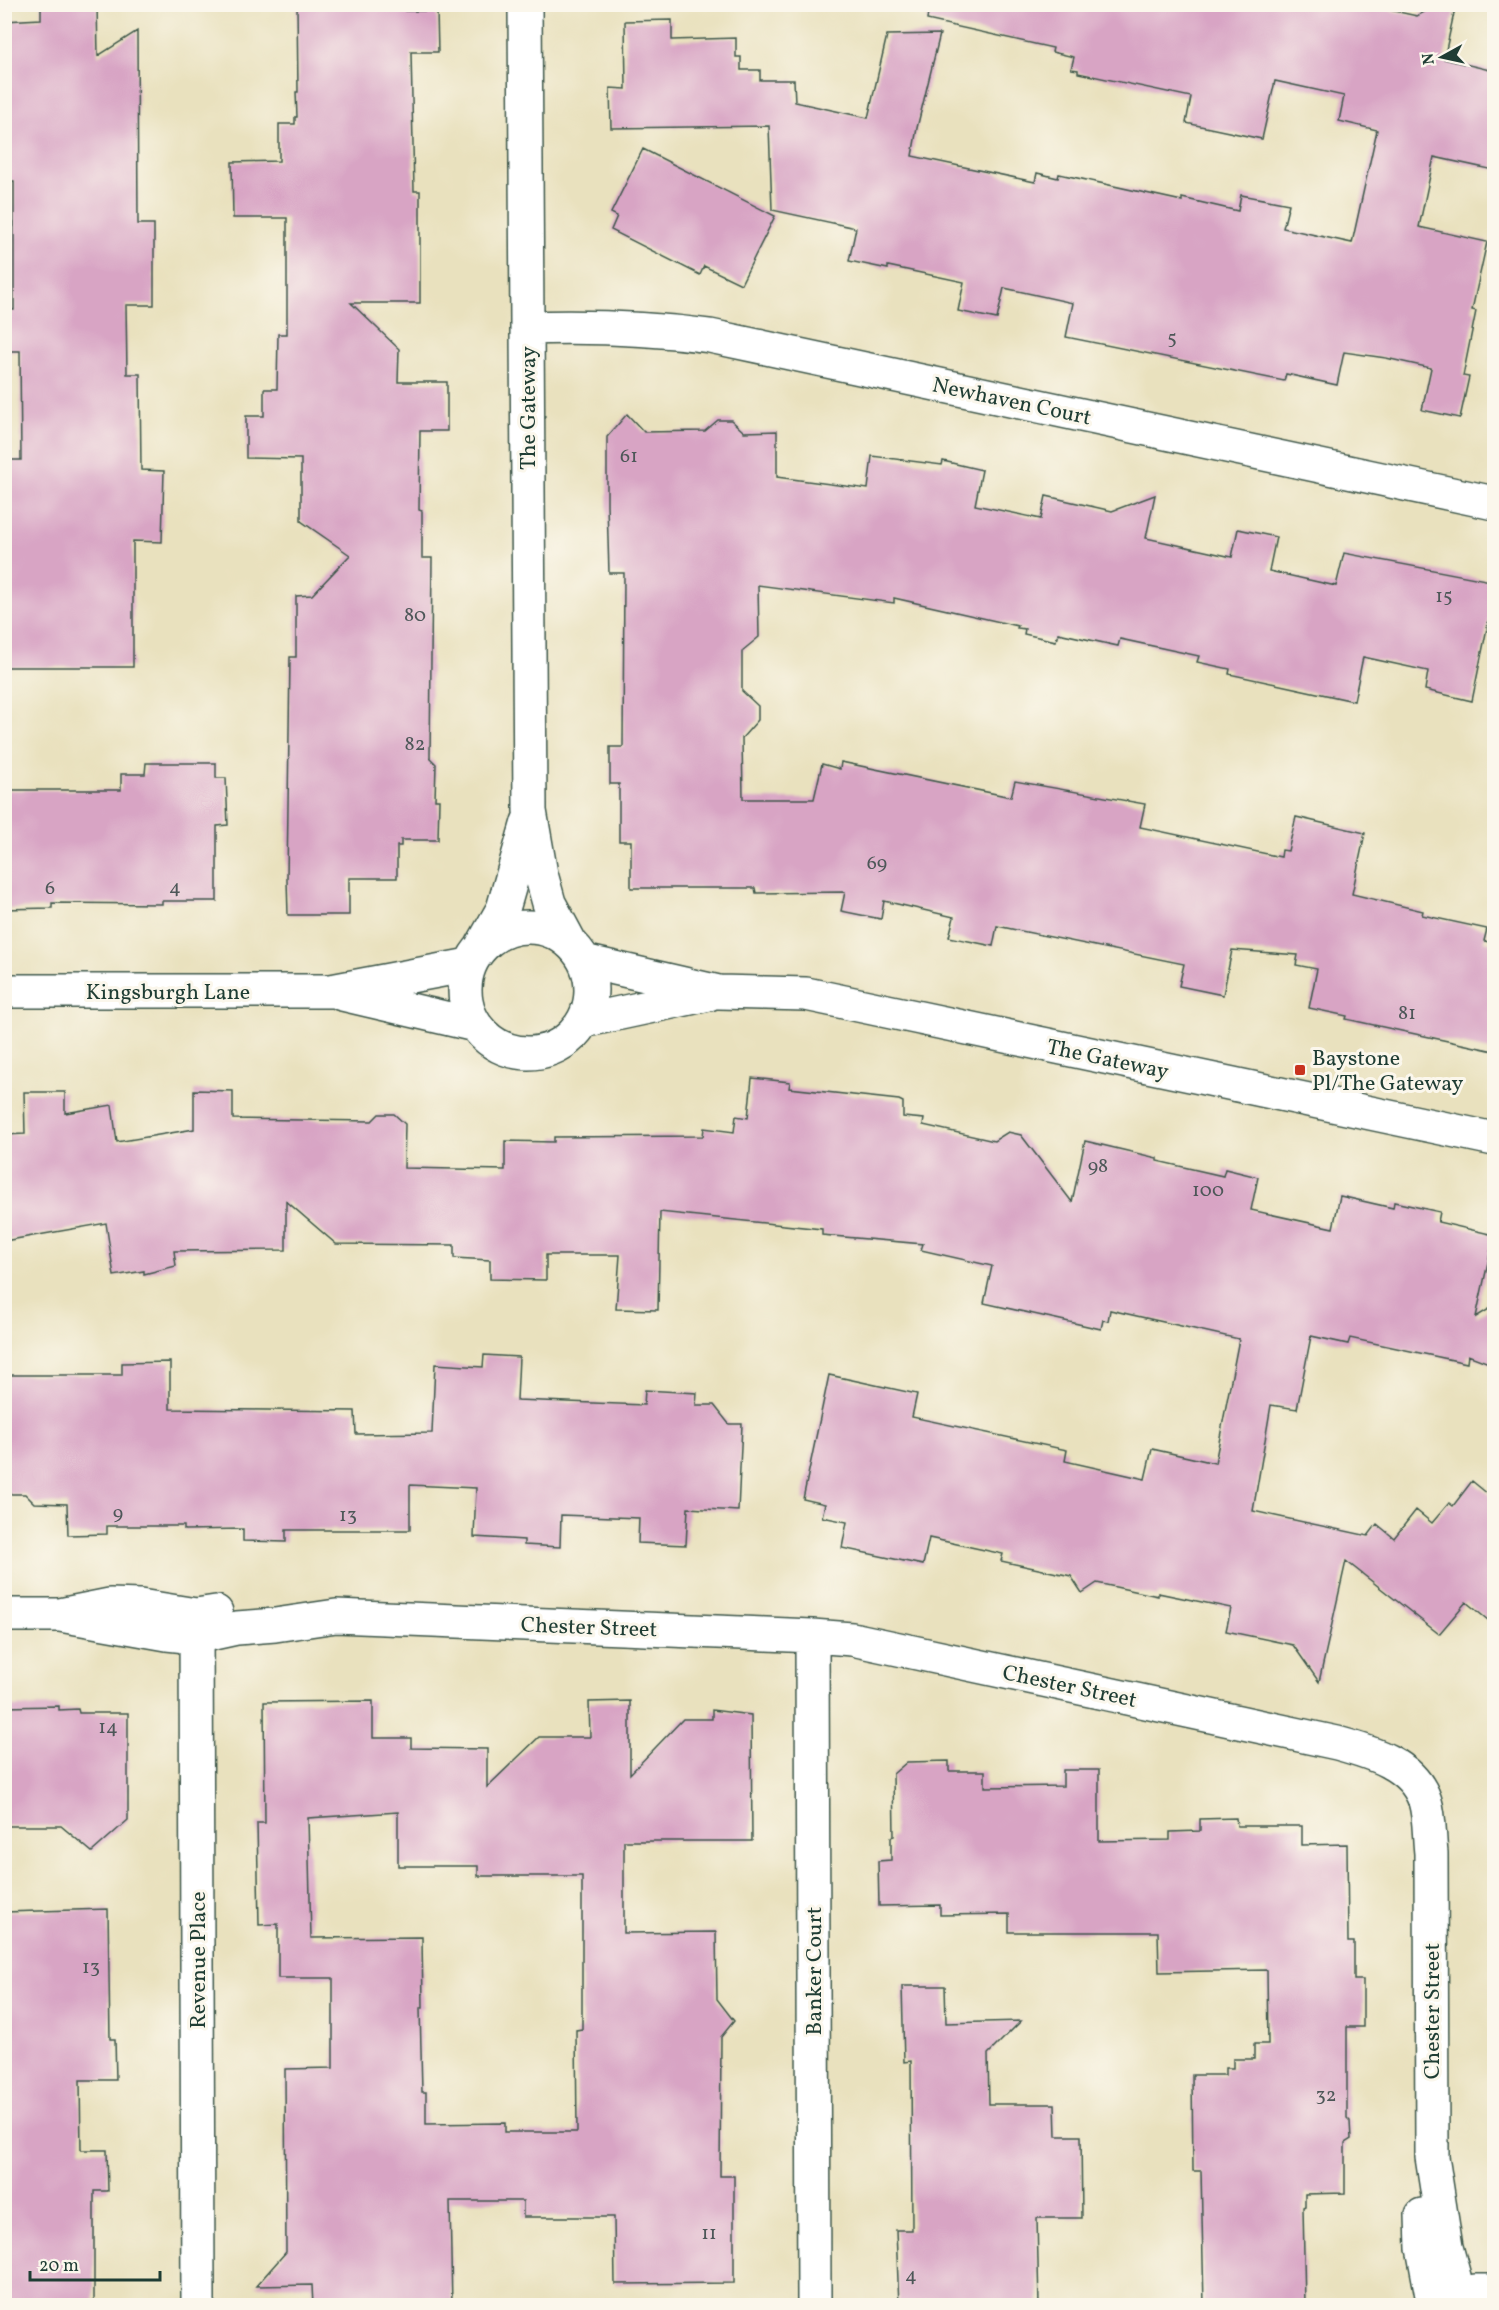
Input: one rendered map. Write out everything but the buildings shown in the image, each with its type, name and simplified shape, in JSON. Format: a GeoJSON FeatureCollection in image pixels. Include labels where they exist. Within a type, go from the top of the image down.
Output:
{"type":"FeatureCollection","features":[{"type":"Feature","properties":{"kind":"street","name":"The Gateway"},"geometry":{"type":"LineString","coordinates":[[525,4],[530,811],[541,874],[549,903],[578,952],[719,992]]}},
{"type":"Feature","properties":{"kind":"street","name":"Newhaven Court"},"geometry":{"type":"LineString","coordinates":[[527,328],[609,326],[659,329],[710,336],[1494,503]]}},
{"type":"Feature","properties":{"kind":"street","name":"The Gateway"},"geometry":{"type":"LineString","coordinates":[[475,956],[503,909],[530,811]]}},
{"type":"Feature","properties":{"kind":"street"},"geometry":{"type":"LineString","coordinates":[[536,927],[555,933],[578,952],[591,981],[590,1002],[583,1021],[570,1038],[551,1050],[530,1054],[509,1051],[489,1041],[475,1025],[466,1006],[464,986],[475,956],[497,934],[516,928],[536,927]]}},
{"type":"Feature","properties":{"kind":"street","name":"Kingsburgh Lane"},"geometry":{"type":"LineString","coordinates":[[332,991],[475,956]]}},
{"type":"Feature","properties":{"kind":"street","name":"Kingsburgh Lane"},"geometry":{"type":"LineString","coordinates":[[4,991],[332,991],[475,1025]]}},
{"type":"Feature","properties":{"kind":"street","name":"The Gateway"},"geometry":{"type":"LineString","coordinates":[[583,1021],[719,992],[806,994],[1494,1139]]}},
{"type":"Feature","properties":{"kind":"street","name":"Chester Street"},"geometry":{"type":"LineString","coordinates":[[4,1615],[60,1615],[167,1634],[196,1626],[237,1628],[336,1616],[852,1639],[1337,1743],[1368,1752],[1388,1761],[1406,1774],[1425,1800],[1431,1853],[1432,2157],[1422,2214],[1423,2248],[1445,2303]]}},
{"type":"Feature","properties":{"kind":"street","name":"Revenue Place"},"geometry":{"type":"LineString","coordinates":[[196,1626],[198,2306]]}},
{"type":"Feature","properties":{"kind":"street","name":"Banker Court"},"geometry":{"type":"LineString","coordinates":[[812,1636],[814,2306]]}},
{"type":"Feature","properties":{"kind":"street"},"geometry":{"type":"LineString","coordinates":[[1445,2303],[1475,2291],[1494,2291]]}},
{"type":"Feature","properties":{"kind":"place","name":"Baystone Pl/The Gateway"},"geometry":{"type":"Point","coordinates":[1300,1070]}}]}
